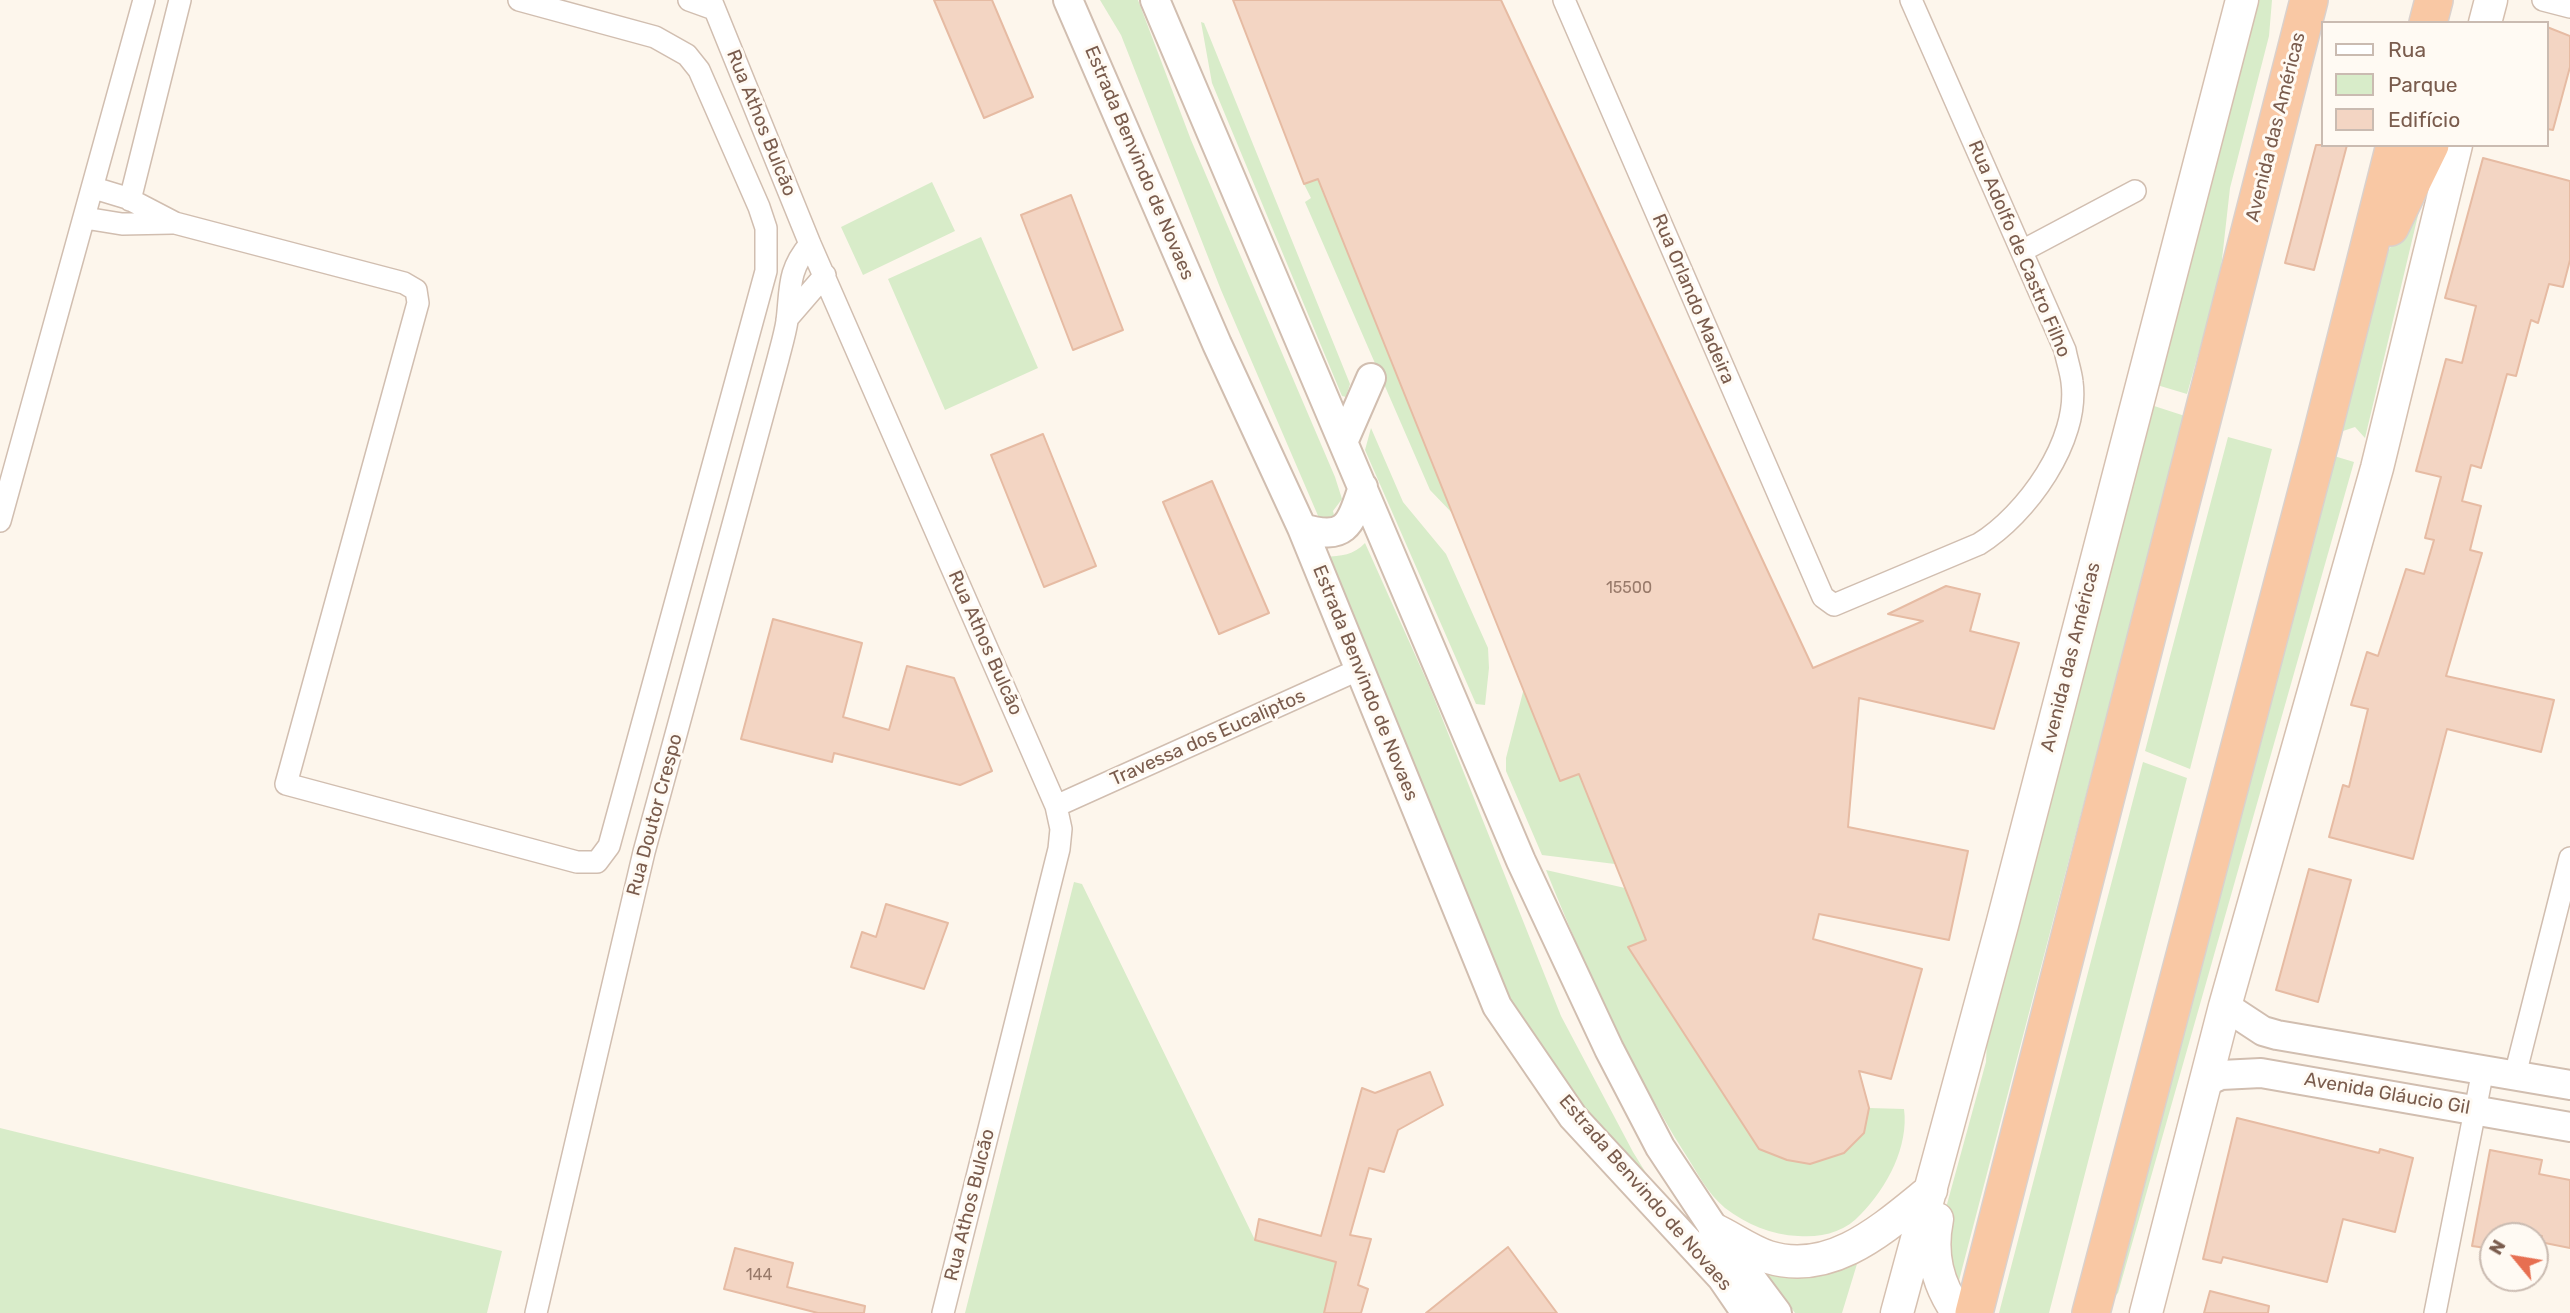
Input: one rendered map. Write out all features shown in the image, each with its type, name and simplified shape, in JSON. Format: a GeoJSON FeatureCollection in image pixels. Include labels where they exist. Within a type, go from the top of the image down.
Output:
{"type":"FeatureCollection","features":[{"type":"Feature","properties":{"kind":"highway"},"geometry":{"type":"LineString","coordinates":[[2286,85],[2291,0]]}},
{"type":"Feature","properties":{"kind":"highway","name":"Avenida das Américas"},"geometry":{"type":"LineString","coordinates":[[1974,1313],[2309,0]]}},
{"type":"Feature","properties":{"kind":"highway"},"geometry":{"type":"LineString","coordinates":[[2429,21],[2434,0]]}},
{"type":"Feature","properties":{"kind":"highway"},"geometry":{"type":"LineString","coordinates":[[2091,1313],[2320,442],[2394,147]]}},
{"type":"Feature","properties":{"kind":"highway"},"geometry":{"type":"LineString","coordinates":[[2356,293],[2429,147]]}},
{"type":"Feature","properties":{"kind":"main road","name":"Avenida das Américas"},"geometry":{"type":"LineString","coordinates":[[1897,1313],[1985,990],[2242,0]]}},
{"type":"Feature","properties":{"kind":"main road"},"geometry":{"type":"LineString","coordinates":[[2486,21],[2491,0]]}},
{"type":"Feature","properties":{"kind":"main road"},"geometry":{"type":"LineString","coordinates":[[2130,1313],[2149,1300],[2204,1082],[2377,468],[2456,147]]}},
{"type":"Feature","properties":{"kind":"main road"},"geometry":{"type":"LineString","coordinates":[[1958,1313],[1937,1275],[1932,1241],[1942,1192],[1983,1050],[1988,1007],[1985,990]]}},
{"type":"Feature","properties":{"kind":"main road"},"geometry":{"type":"LineString","coordinates":[[1715,1230],[1768,1256],[1794,1261],[1822,1260],[1852,1248],[1882,1230],[1931,1191]]}},
{"type":"Feature","properties":{"kind":"street"},"geometry":{"type":"LineString","coordinates":[[0,522],[144,0]]}},
{"type":"Feature","properties":{"kind":"street"},"geometry":{"type":"LineString","coordinates":[[130,200],[180,0]]}},
{"type":"Feature","properties":{"kind":"street"},"geometry":{"type":"LineString","coordinates":[[94,188],[130,200],[174,223],[404,283],[415,290],[418,303],[286,784],[577,862],[597,862],[609,846],[762,285],[768,248],[759,207],[699,70],[687,55],[656,37],[519,0]]}},
{"type":"Feature","properties":{"kind":"street"},"geometry":{"type":"LineString","coordinates":[[689,0],[713,4]]}},
{"type":"Feature","properties":{"kind":"street","name":"Estrada Benvindo de Novaes"},"geometry":{"type":"LineString","coordinates":[[1068,0],[1216,344],[1302,528],[1497,1006],[1573,1117],[1722,1278],[1746,1313]]}},
{"type":"Feature","properties":{"kind":"street","name":"Estrada Benvindo de Novaes"},"geometry":{"type":"LineString","coordinates":[[1155,0],[1521,861],[1609,1049],[1660,1147],[1715,1230],[1777,1313]]}},
{"type":"Feature","properties":{"kind":"street","name":"Rua Orlando Madeira"},"geometry":{"type":"LineString","coordinates":[[1564,0],[1823,597]]}},
{"type":"Feature","properties":{"kind":"street","name":"Rua Adolfo de Castro Filho"},"geometry":{"type":"LineString","coordinates":[[1823,597],[1833,605],[1841,605],[1979,544],[2000,531],[2033,495],[2055,458],[2070,420],[2073,384],[2065,350],[1911,0]]}},
{"type":"Feature","properties":{"kind":"street"},"geometry":{"type":"LineString","coordinates":[[2543,0],[2570,7]]}},
{"type":"Feature","properties":{"kind":"street","name":"Rua Athos Bulcão"},"geometry":{"type":"LineString","coordinates":[[713,4],[810,243],[1056,806],[1061,829],[1059,849],[943,1313]]}},
{"type":"Feature","properties":{"kind":"street"},"geometry":{"type":"LineString","coordinates":[[2022,251],[2135,191]]}},
{"type":"Feature","properties":{"kind":"street"},"geometry":{"type":"LineString","coordinates":[[85,218],[122,224],[174,223]]}},
{"type":"Feature","properties":{"kind":"street","name":"Rua Doutor Crespo"},"geometry":{"type":"LineString","coordinates":[[536,1313],[598,1038],[787,319],[790,281],[797,263],[810,243]]}},
{"type":"Feature","properties":{"kind":"street","name":"Rua Doutor Crespo"},"geometry":{"type":"LineString","coordinates":[[787,319],[825,275]]}},
{"type":"Feature","properties":{"kind":"street"},"geometry":{"type":"LineString","coordinates":[[1344,440],[1371,378]]}},
{"type":"Feature","properties":{"kind":"street"},"geometry":{"type":"LineString","coordinates":[[1302,528],[1324,535],[1336,534],[1346,527],[1354,514],[1363,487]]}},
{"type":"Feature","properties":{"kind":"street","name":"Travessa dos Eucaliptos"},"geometry":{"type":"LineString","coordinates":[[1056,806],[1360,669]]}},
{"type":"Feature","properties":{"kind":"street"},"geometry":{"type":"LineString","coordinates":[[2515,1075],[2570,858]]}},
{"type":"Feature","properties":{"kind":"street","name":"Avenida Gláucio Gil"},"geometry":{"type":"LineString","coordinates":[[2225,1006],[2256,1027],[2277,1035],[2570,1085]]}},
{"type":"Feature","properties":{"kind":"street"},"geometry":{"type":"LineString","coordinates":[[2435,1313],[2483,1070]]}},
{"type":"Feature","properties":{"kind":"street","name":"Avenida Gláucio Gil"},"geometry":{"type":"LineString","coordinates":[[2204,1082],[2221,1075],[2261,1073],[2570,1127]]}},
{"type":"Feature","properties":{"kind":"green space"},"geometry":{"type":"Polygon","coordinates":[[[1100,0],[1138,0],[1191,140],[1335,477],[1342,499],[1333,511],[1336,524],[1322,525],[1221,290],[1121,35],[1100,0]]]}},
{"type":"Feature","properties":{"kind":"green space"},"geometry":{"type":"Polygon","coordinates":[[[2256,0],[2272,0],[2269,36],[2230,188],[2220,277],[2187,394],[2157,385],[2256,0]]]}},
{"type":"Feature","properties":{"kind":"green space"},"geometry":{"type":"Polygon","coordinates":[[[1201,22],[1204,23],[1350,384],[1346,397],[1342,396],[1212,83],[1201,22]]]}},
{"type":"Feature","properties":{"kind":"green space"},"geometry":{"type":"Polygon","coordinates":[[[2429,169],[2365,438],[2355,427],[2340,432],[2388,252],[2429,169]]]}},
{"type":"Feature","properties":{"kind":"green space"},"geometry":{"type":"Polygon","coordinates":[[[1318,179],[1454,515],[1430,490],[1305,202],[1311,198],[1304,184],[1318,179]]]}},
{"type":"Feature","properties":{"kind":"green space"},"geometry":{"type":"Polygon","coordinates":[[[932,182],[955,231],[863,275],[841,227],[932,182]]]}},
{"type":"Feature","properties":{"kind":"green space"},"geometry":{"type":"Polygon","coordinates":[[[981,237],[1038,368],[945,410],[888,279],[981,237]]]}},
{"type":"Feature","properties":{"kind":"green space"},"geometry":{"type":"Polygon","coordinates":[[[2151,405],[2185,416],[1956,1292],[1941,1226],[1986,1062],[1988,1016],[2151,405]]]}},
{"type":"Feature","properties":{"kind":"green space"},"geometry":{"type":"Polygon","coordinates":[[[1371,428],[1403,502],[1446,554],[1488,648],[1485,705],[1476,704],[1365,450],[1371,428]]]}},
{"type":"Feature","properties":{"kind":"green space"},"geometry":{"type":"Polygon","coordinates":[[[2228,437],[2272,449],[2190,769],[2145,751],[2228,437]]]}},
{"type":"Feature","properties":{"kind":"green space"},"geometry":{"type":"Polygon","coordinates":[[[2334,456],[2354,462],[2118,1293],[2102,1309],[2334,456]]]}},
{"type":"Feature","properties":{"kind":"green space"},"geometry":{"type":"Polygon","coordinates":[[[1365,543],[1430,688],[1561,1016],[1633,1152],[1667,1207],[1567,1099],[1516,1024],[1443,834],[1325,557],[1352,552],[1365,543]]]}},
{"type":"Feature","properties":{"kind":"green space"},"geometry":{"type":"Polygon","coordinates":[[[1524,688],[1560,781],[1579,774],[1615,864],[1542,855],[1506,771],[1506,758],[1524,688]]]}},
{"type":"Feature","properties":{"kind":"green space"},"geometry":{"type":"Polygon","coordinates":[[[2143,762],[2187,778],[2049,1313],[1999,1313],[2143,762]]]}},
{"type":"Feature","properties":{"kind":"green space"},"geometry":{"type":"Polygon","coordinates":[[[1546,870],[1625,888],[1646,940],[1628,947],[1759,1149],[1787,1160],[1864,1133],[1869,1108],[1904,1109],[1903,1137],[1894,1166],[1871,1204],[1855,1220],[1824,1235],[1788,1235],[1750,1224],[1725,1208],[1713,1196],[1664,1119],[1626,1050],[1576,943],[1546,870]]]}},
{"type":"Feature","properties":{"kind":"green space"},"geometry":{"type":"Polygon","coordinates":[[[1074,882],[1082,884],[1255,1240],[1336,1262],[1324,1313],[965,1313],[1074,882]]]}},
{"type":"Feature","properties":{"kind":"green space"},"geometry":{"type":"Polygon","coordinates":[[[0,1128],[502,1251],[487,1313],[0,1313],[0,1128]]]}},
{"type":"Feature","properties":{"kind":"green space"},"geometry":{"type":"Polygon","coordinates":[[[1857,1264],[1842,1313],[1795,1313],[1764,1270],[1827,1273],[1857,1264]]]}},
{"type":"Feature","properties":{"kind":"building"},"geometry":{"type":"Polygon","coordinates":[[[934,0],[992,0],[1033,97],[984,118],[934,0]]]}},
{"type":"Feature","properties":{"kind":"building"},"geometry":{"type":"Polygon","coordinates":[[[1233,0],[1501,0],[1813,668],[1923,621],[1888,614],[1946,586],[1980,594],[1970,631],[2019,643],[1994,729],[1859,698],[1848,827],[1968,851],[1949,940],[1819,914],[1813,939],[1922,969],[1891,1079],[1859,1071],[1869,1108],[1864,1133],[1844,1153],[1810,1164],[1787,1160],[1759,1149],[1628,947],[1646,940],[1579,774],[1560,781],[1318,179],[1304,184],[1233,0]]]}},
{"type":"Feature","properties":{"kind":"building"},"geometry":{"type":"Polygon","coordinates":[[[2549,28],[2570,36],[2570,67],[2553,130],[2549,129],[2549,28]]]}},
{"type":"Feature","properties":{"kind":"building"},"geometry":{"type":"Polygon","coordinates":[[[2316,145],[2346,147],[2314,270],[2285,263],[2316,145]]]}},
{"type":"Feature","properties":{"kind":"building"},"geometry":{"type":"Polygon","coordinates":[[[2483,158],[2570,181],[2570,260],[2563,287],[2549,284],[2538,323],[2531,320],[2516,376],[2507,374],[2481,468],[2471,465],[2462,501],[2481,506],[2470,550],[2482,553],[2446,676],[2554,700],[2541,752],[2447,729],[2413,859],[2329,837],[2343,785],[2349,787],[2368,709],[2351,705],[2367,652],[2378,656],[2406,569],[2424,574],[2434,540],[2425,538],[2441,477],[2416,471],[2446,359],[2462,363],[2476,306],[2445,298],[2483,158]]]}},
{"type":"Feature","properties":{"kind":"building"},"geometry":{"type":"Polygon","coordinates":[[[1071,195],[1123,330],[1073,350],[1021,215],[1071,195]]]}},
{"type":"Feature","properties":{"kind":"building"},"geometry":{"type":"Polygon","coordinates":[[[1043,434],[1096,566],[1044,587],[991,455],[1043,434]]]}},
{"type":"Feature","properties":{"kind":"building"},"geometry":{"type":"Polygon","coordinates":[[[1212,481],[1269,613],[1219,634],[1163,502],[1212,481]]]}},
{"type":"Feature","properties":{"kind":"building"},"geometry":{"type":"Polygon","coordinates":[[[773,619],[862,643],[843,717],[889,730],[907,666],[954,678],[992,771],[960,785],[834,753],[832,762],[741,739],[773,619]]]}},
{"type":"Feature","properties":{"kind":"building"},"geometry":{"type":"Polygon","coordinates":[[[2309,869],[2351,880],[2318,1002],[2276,990],[2309,869]]]}},
{"type":"Feature","properties":{"kind":"building"},"geometry":{"type":"Polygon","coordinates":[[[886,904],[948,923],[924,989],[851,967],[862,932],[876,937],[886,904]]]}},
{"type":"Feature","properties":{"kind":"building"},"geometry":{"type":"Polygon","coordinates":[[[1430,1072],[1443,1105],[1398,1130],[1384,1172],[1369,1168],[1350,1235],[1371,1239],[1358,1285],[1368,1289],[1361,1313],[1324,1313],[1336,1262],[1255,1240],[1259,1219],[1321,1236],[1362,1088],[1375,1093],[1430,1072]]]}},
{"type":"Feature","properties":{"kind":"building"},"geometry":{"type":"Polygon","coordinates":[[[2237,1118],[2379,1153],[2380,1149],[2413,1158],[2395,1232],[2343,1219],[2327,1282],[2223,1257],[2221,1263],[2203,1259],[2237,1118]]]}},
{"type":"Feature","properties":{"kind":"building"},"geometry":{"type":"Polygon","coordinates":[[[2490,1150],[2542,1160],[2539,1174],[2570,1180],[2570,1248],[2549,1244],[2549,1222],[2479,1222],[2479,1247],[2472,1246],[2490,1150]]]}},
{"type":"Feature","properties":{"kind":"building"},"geometry":{"type":"Polygon","coordinates":[[[1508,1247],[1557,1313],[1426,1313],[1508,1247]]]}},
{"type":"Feature","properties":{"kind":"building"},"geometry":{"type":"Polygon","coordinates":[[[735,1248],[793,1263],[787,1287],[865,1306],[864,1313],[818,1313],[724,1289],[735,1248]]]}},
{"type":"Feature","properties":{"kind":"building"},"geometry":{"type":"Polygon","coordinates":[[[2210,1291],[2269,1306],[2268,1313],[2204,1313],[2210,1291]]]}}]}
